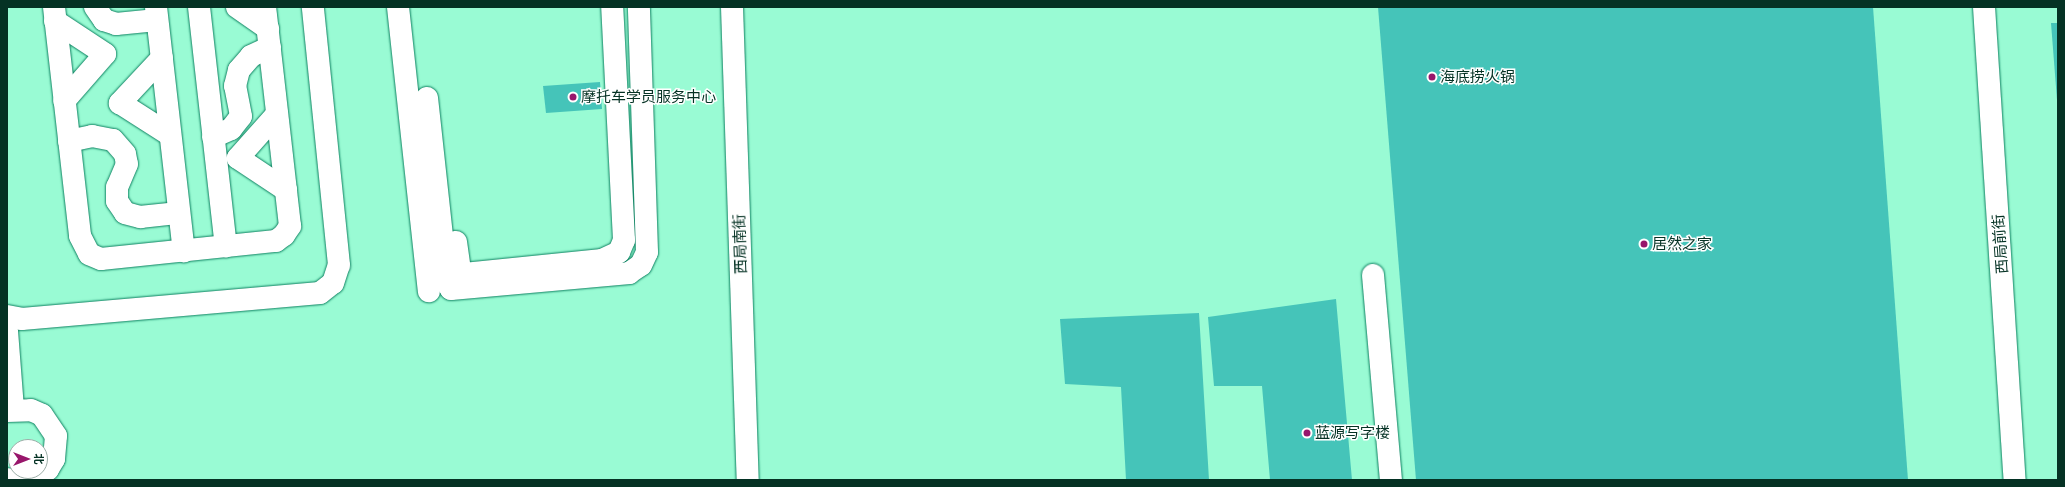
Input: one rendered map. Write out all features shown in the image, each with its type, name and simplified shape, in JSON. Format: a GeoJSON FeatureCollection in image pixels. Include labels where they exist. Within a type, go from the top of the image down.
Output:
{"type":"FeatureCollection","features":[{"type":"Feature","properties":{"kind":"street"},"geometry":{"type":"LineString","coordinates":[[95,7],[104,20],[116,24],[156,13],[184,251]]}},
{"type":"Feature","properties":{"kind":"street"},"geometry":{"type":"LineString","coordinates":[[199,7],[226,246]]}},
{"type":"Feature","properties":{"kind":"street"},"geometry":{"type":"LineString","coordinates":[[237,7],[269,38]]}},
{"type":"Feature","properties":{"kind":"street"},"geometry":{"type":"LineString","coordinates":[[54,14],[80,236],[89,254],[101,259],[276,241],[284,235],[290,226],[265,7]]}},
{"type":"Feature","properties":{"kind":"street"},"geometry":{"type":"LineString","coordinates":[[7,316],[22,319],[320,293],[333,283],[339,265],[312,7]]}},
{"type":"Feature","properties":{"kind":"street"},"geometry":{"type":"LineString","coordinates":[[398,7],[426,98],[460,270],[464,274],[608,258],[619,252],[624,240],[612,7]]}},
{"type":"Feature","properties":{"kind":"street"},"geometry":{"type":"LineString","coordinates":[[426,98],[447,283],[451,289],[629,273],[641,265],[647,252],[639,7]]}},
{"type":"Feature","properties":{"kind":"street","name":"西局南街"},"geometry":{"type":"LineString","coordinates":[[732,7],[748,480]]}},
{"type":"Feature","properties":{"kind":"street","name":"西局前街"},"geometry":{"type":"LineString","coordinates":[[1984,7],[2015,480]]}},
{"type":"Feature","properties":{"kind":"street"},"geometry":{"type":"LineString","coordinates":[[54,14],[105,54],[64,101]]}},
{"type":"Feature","properties":{"kind":"street"},"geometry":{"type":"LineString","coordinates":[[213,137],[231,129],[241,116],[235,86],[239,70],[269,38]]}},
{"type":"Feature","properties":{"kind":"street"},"geometry":{"type":"LineString","coordinates":[[162,58],[120,103],[170,135]]}},
{"type":"Feature","properties":{"kind":"street"},"geometry":{"type":"LineString","coordinates":[[426,98],[429,291]]}},
{"type":"Feature","properties":{"kind":"street"},"geometry":{"type":"LineString","coordinates":[[277,114],[238,158],[286,190]]}},
{"type":"Feature","properties":{"kind":"street"},"geometry":{"type":"LineString","coordinates":[[69,141],[92,136],[113,140],[125,154],[127,164],[117,187],[117,201],[125,213],[140,217],[179,213]]}},
{"type":"Feature","properties":{"kind":"street"},"geometry":{"type":"LineString","coordinates":[[1373,274],[1391,480]]}},
{"type":"Feature","properties":{"kind":"street"},"geometry":{"type":"LineString","coordinates":[[7,331],[10,410],[31,410],[42,415],[56,436],[54,459],[48,469],[30,480]]}},
{"type":"Feature","properties":{"kind":"building","name":"居然之家"},"geometry":{"type":"Polygon","coordinates":[[[1378,7],[1873,7],[1908,480],[1416,480],[1378,7]]]}},
{"type":"Feature","properties":{"kind":"building"},"geometry":{"type":"Polygon","coordinates":[[[2051,23],[2058,23],[2058,100],[2057,100],[2051,23]]]}},
{"type":"Feature","properties":{"kind":"building","name":"摩托车学员服务中心"},"geometry":{"type":"Polygon","coordinates":[[[600,82],[602,109],[546,113],[543,86],[600,82]]]}},
{"type":"Feature","properties":{"kind":"building","name":"蓝源写字楼"},"geometry":{"type":"Polygon","coordinates":[[[1336,299],[1352,480],[1270,480],[1262,386],[1214,386],[1208,317],[1336,299]]]}},
{"type":"Feature","properties":{"kind":"building"},"geometry":{"type":"Polygon","coordinates":[[[1199,313],[1209,480],[1126,480],[1121,387],[1065,384],[1060,319],[1199,313]]]}},
{"type":"Feature","properties":{"kind":"place","name":"海底捞火锅"},"geometry":{"type":"Point","coordinates":[1432,77]}},
{"type":"Feature","properties":{"kind":"place","name":"摩托车学员服务中心"},"geometry":{"type":"Point","coordinates":[573,97]}},
{"type":"Feature","properties":{"kind":"place","name":"居然之家"},"geometry":{"type":"Point","coordinates":[1644,244]}},
{"type":"Feature","properties":{"kind":"place","name":"蓝源写字楼"},"geometry":{"type":"Point","coordinates":[1307,433]}}]}
